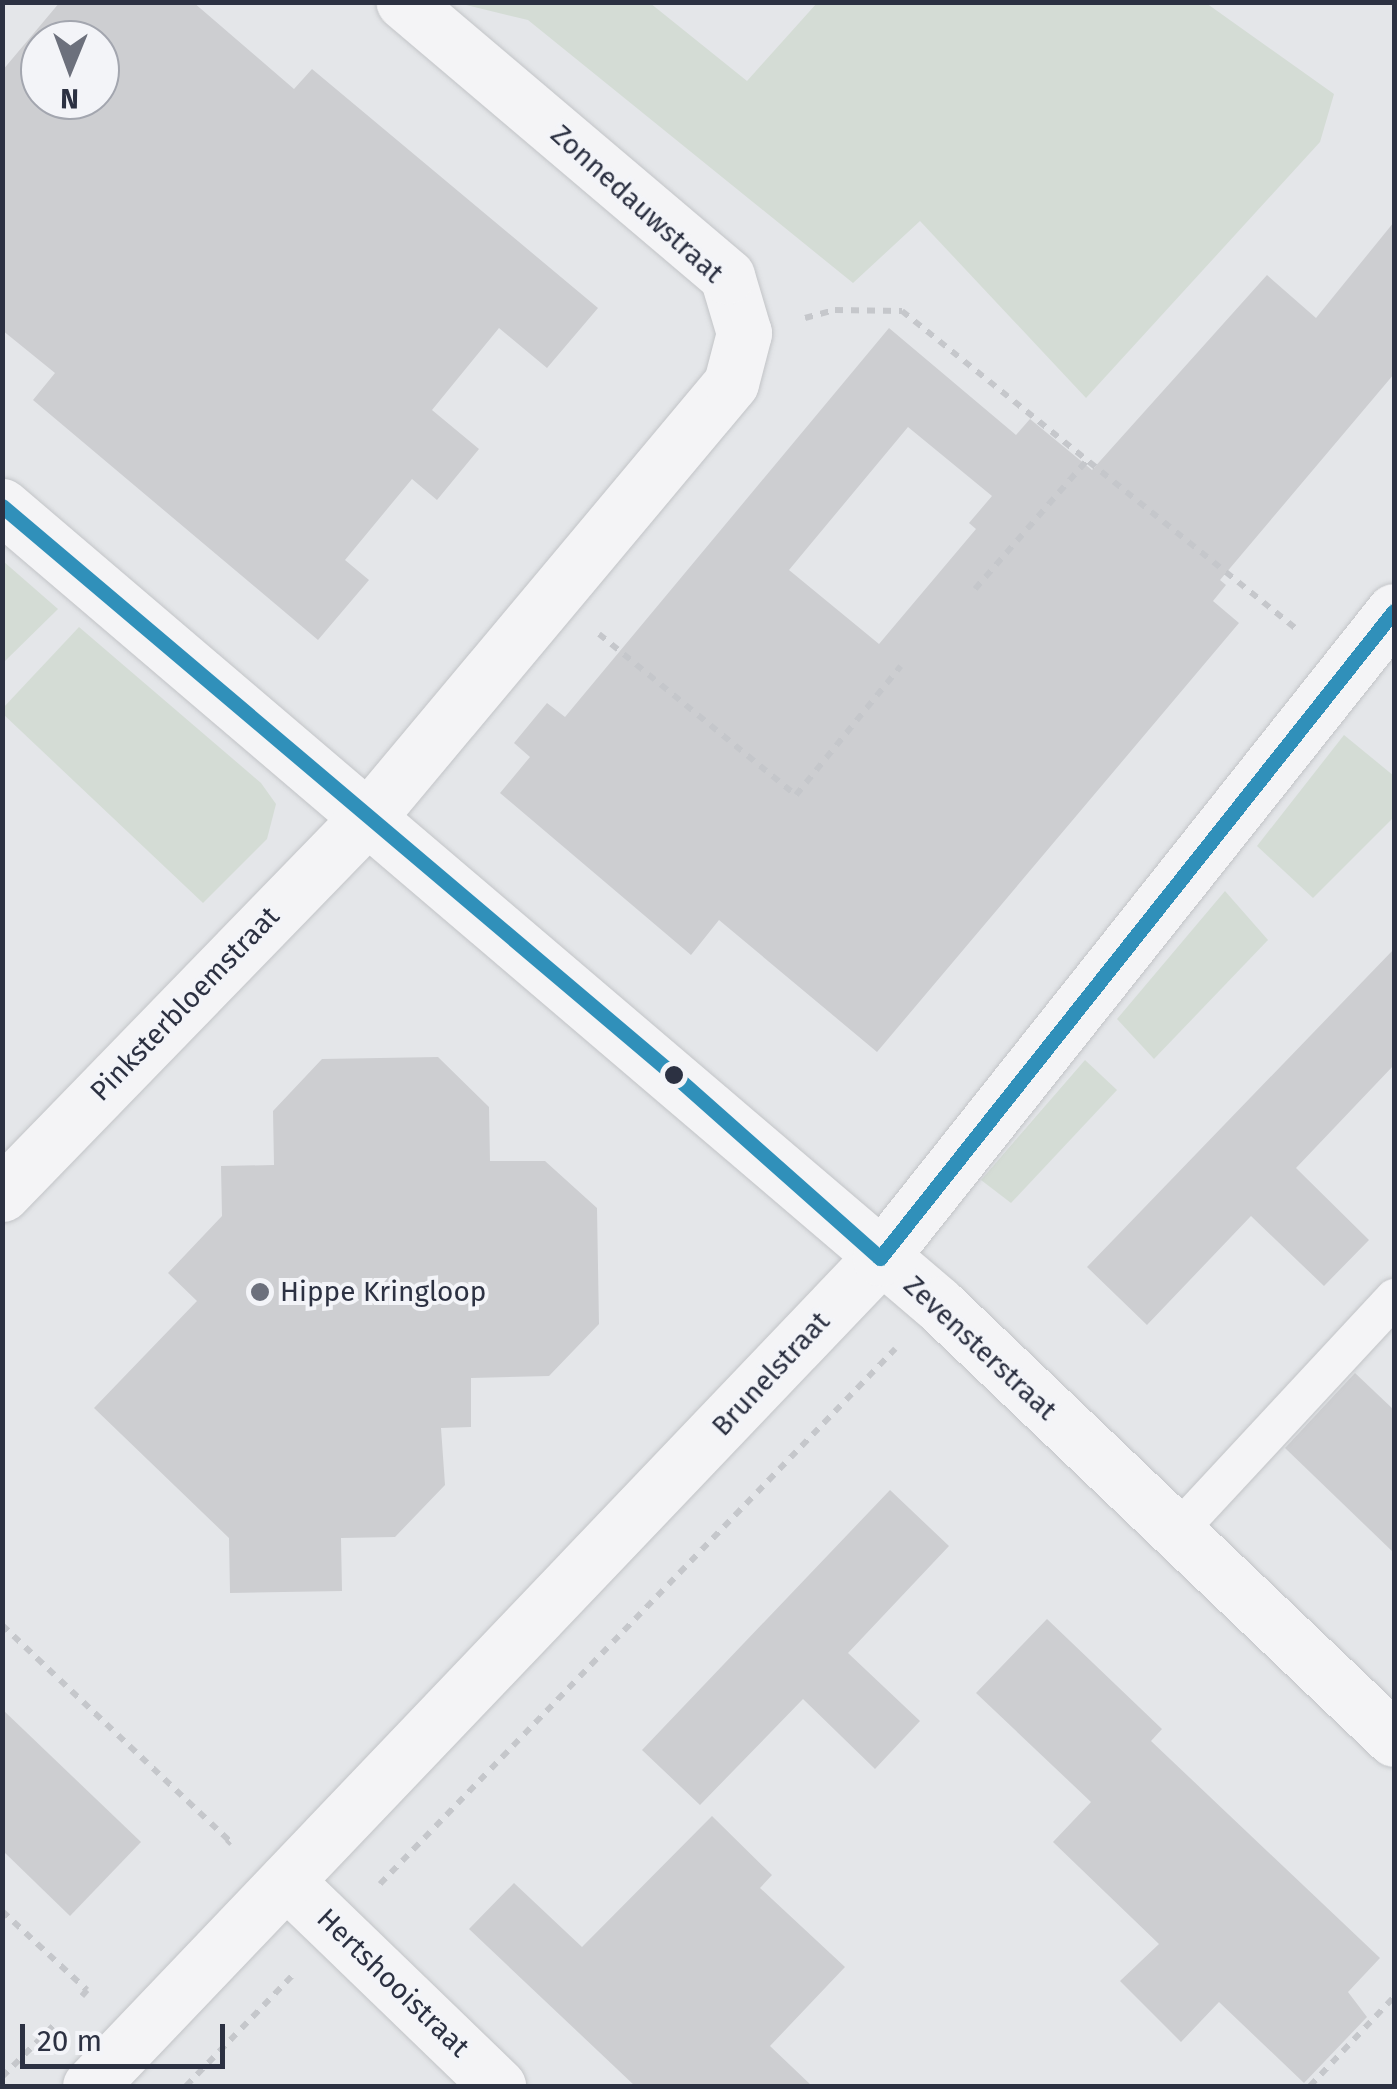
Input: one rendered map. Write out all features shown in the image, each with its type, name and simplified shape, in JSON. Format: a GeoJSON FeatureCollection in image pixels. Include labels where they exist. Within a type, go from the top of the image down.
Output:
{"type":"FeatureCollection","features":[{"type":"Feature","properties":{"kind":"street","name":"Zonnedauwstraat"},"geometry":{"type":"LineString","coordinates":[[404,2],[727,276],[744,333]]}},
{"type":"Feature","properties":{"kind":"street"},"geometry":{"type":"LineString","coordinates":[[369,816],[730,383],[744,333]]}},
{"type":"Feature","properties":{"kind":"street","name":"Zevensterstraat"},"geometry":{"type":"LineString","coordinates":[[2,506],[938,1304],[1394,1740]]}},
{"type":"Feature","properties":{"kind":"street","name":"Brunelstraat"},"geometry":{"type":"LineString","coordinates":[[90,2086],[880,1258],[1394,611]]}},
{"type":"Feature","properties":{"kind":"street","name":"Pinksterbloemstraat"},"geometry":{"type":"LineString","coordinates":[[2,1194],[369,816]]}},
{"type":"Feature","properties":{"kind":"street","name":"Hertshooistraat"},"geometry":{"type":"LineString","coordinates":[[286,1881],[498,2086]]}},
{"type":"Feature","properties":{"kind":"lane"},"geometry":{"type":"LineString","coordinates":[[1176,1534],[1394,1298]]}},
{"type":"Feature","properties":{"kind":"path"},"geometry":{"type":"LineString","coordinates":[[744,333],[835,310],[902,312],[1344,672]]}},
{"type":"Feature","properties":{"kind":"path"},"geometry":{"type":"LineString","coordinates":[[975,589],[1087,460]]}},
{"type":"Feature","properties":{"kind":"path"},"geometry":{"type":"LineString","coordinates":[[552,595],[796,795],[901,666]]}},
{"type":"Feature","properties":{"kind":"path"},"geometry":{"type":"LineString","coordinates":[[186,2086],[903,1340]]}},
{"type":"Feature","properties":{"kind":"path"},"geometry":{"type":"LineString","coordinates":[[2,1625],[230,1841],[218,1854]]}},
{"type":"Feature","properties":{"kind":"path"},"geometry":{"type":"LineString","coordinates":[[2,1912],[88,1990]]}},
{"type":"Feature","properties":{"kind":"path"},"geometry":{"type":"LineString","coordinates":[[75,2002],[100,1976]]}},
{"type":"Feature","properties":{"kind":"path"},"geometry":{"type":"LineString","coordinates":[[1310,2086],[1394,1996]]}},
{"type":"Feature","properties":{"kind":"path"},"geometry":{"type":"LineString","coordinates":[[2,2078],[63,2015]]}},
{"type":"Feature","properties":{"kind":"shaded area"},"geometry":{"type":"Polygon","coordinates":[[[458,3],[650,3],[747,81],[817,3],[1206,3],[1334,94],[1320,142],[1086,398],[920,221],[853,283],[528,20],[458,3]]]}},
{"type":"Feature","properties":{"kind":"shaded area"},"geometry":{"type":"Polygon","coordinates":[[[3,561],[58,609],[3,663],[3,561]]]}},
{"type":"Feature","properties":{"kind":"shaded area"},"geometry":{"type":"Polygon","coordinates":[[[79,627],[261,783],[276,804],[267,839],[203,903],[3,714],[3,708],[79,627]]]}},
{"type":"Feature","properties":{"kind":"shaded area"},"geometry":{"type":"Polygon","coordinates":[[[1344,735],[1394,776],[1394,817],[1313,898],[1257,846],[1344,735]]]}},
{"type":"Feature","properties":{"kind":"shaded area"},"geometry":{"type":"Polygon","coordinates":[[[1225,891],[1268,940],[1154,1059],[1117,1019],[1225,891]]]}},
{"type":"Feature","properties":{"kind":"shaded area"},"geometry":{"type":"Polygon","coordinates":[[[1085,1060],[1117,1090],[1011,1203],[981,1180],[1085,1060]]]}},
{"type":"Feature","properties":{"kind":"building"},"geometry":{"type":"Polygon","coordinates":[[[60,2],[193,2],[294,89],[312,69],[598,308],[547,368],[499,328],[432,410],[479,449],[437,500],[412,479],[345,560],[369,580],[318,640],[33,400],[55,373],[2,330],[2,71],[20,50],[20,120],[120,120],[120,20],[45,20],[60,2]]]}},
{"type":"Feature","properties":{"kind":"building"},"geometry":{"type":"Polygon","coordinates":[[[1394,222],[1394,374],[1220,580],[1226,585],[1213,601],[1239,623],[877,1052],[719,920],[691,955],[500,793],[530,757],[514,743],[547,703],[565,717],[889,328],[1016,435],[1030,419],[1092,470],[1267,275],[1316,318],[1394,222]],[[908,427],[789,570],[879,644],[976,529],[969,523],[992,496],[908,427]]]}},
{"type":"Feature","properties":{"kind":"building"},"geometry":{"type":"Polygon","coordinates":[[[1394,949],[1394,1065],[1296,1168],[1369,1240],[1324,1286],[1251,1216],[1147,1325],[1087,1267],[1394,949]]]}},
{"type":"Feature","properties":{"kind":"building"},"geometry":{"type":"Polygon","coordinates":[[[438,1057],[489,1107],[490,1161],[545,1161],[597,1208],[599,1324],[549,1376],[471,1378],[471,1427],[441,1428],[445,1485],[395,1537],[341,1538],[342,1591],[230,1593],[229,1538],[94,1408],[197,1301],[168,1273],[222,1216],[221,1166],[274,1165],[273,1111],[322,1059],[438,1057]]]}},
{"type":"Feature","properties":{"kind":"building"},"geometry":{"type":"Polygon","coordinates":[[[1355,1373],[1394,1410],[1394,1553],[1285,1448],[1355,1373]]]}},
{"type":"Feature","properties":{"kind":"building"},"geometry":{"type":"Polygon","coordinates":[[[890,1490],[949,1546],[848,1653],[920,1721],[875,1769],[803,1699],[700,1805],[642,1750],[890,1490]]]}},
{"type":"Feature","properties":{"kind":"building"},"geometry":{"type":"Polygon","coordinates":[[[1047,1619],[1162,1729],[1151,1741],[1380,1958],[1348,1992],[1367,2017],[1304,2083],[1219,2002],[1181,2042],[1120,1981],[1159,1944],[1053,1842],[1091,1802],[976,1693],[1047,1619]]]}},
{"type":"Feature","properties":{"kind":"building"},"geometry":{"type":"Polygon","coordinates":[[[2,1709],[141,1842],[70,1916],[2,1850],[2,1709]]]}},
{"type":"Feature","properties":{"kind":"building"},"geometry":{"type":"Polygon","coordinates":[[[712,1816],[772,1875],[760,1888],[845,1967],[770,2046],[812,2086],[635,2086],[469,1929],[514,1883],[582,1947],[712,1816]]]}},
{"type":"Feature","properties":{"kind":"transit line"},"geometry":{"type":"LineString","coordinates":[[2,506],[675,1076],[880,1258],[1394,611]]}},
{"type":"Feature","properties":{"kind":"place","name":"Hippe Kringloop"},"geometry":{"type":"Point","coordinates":[260,1292]}}]}
